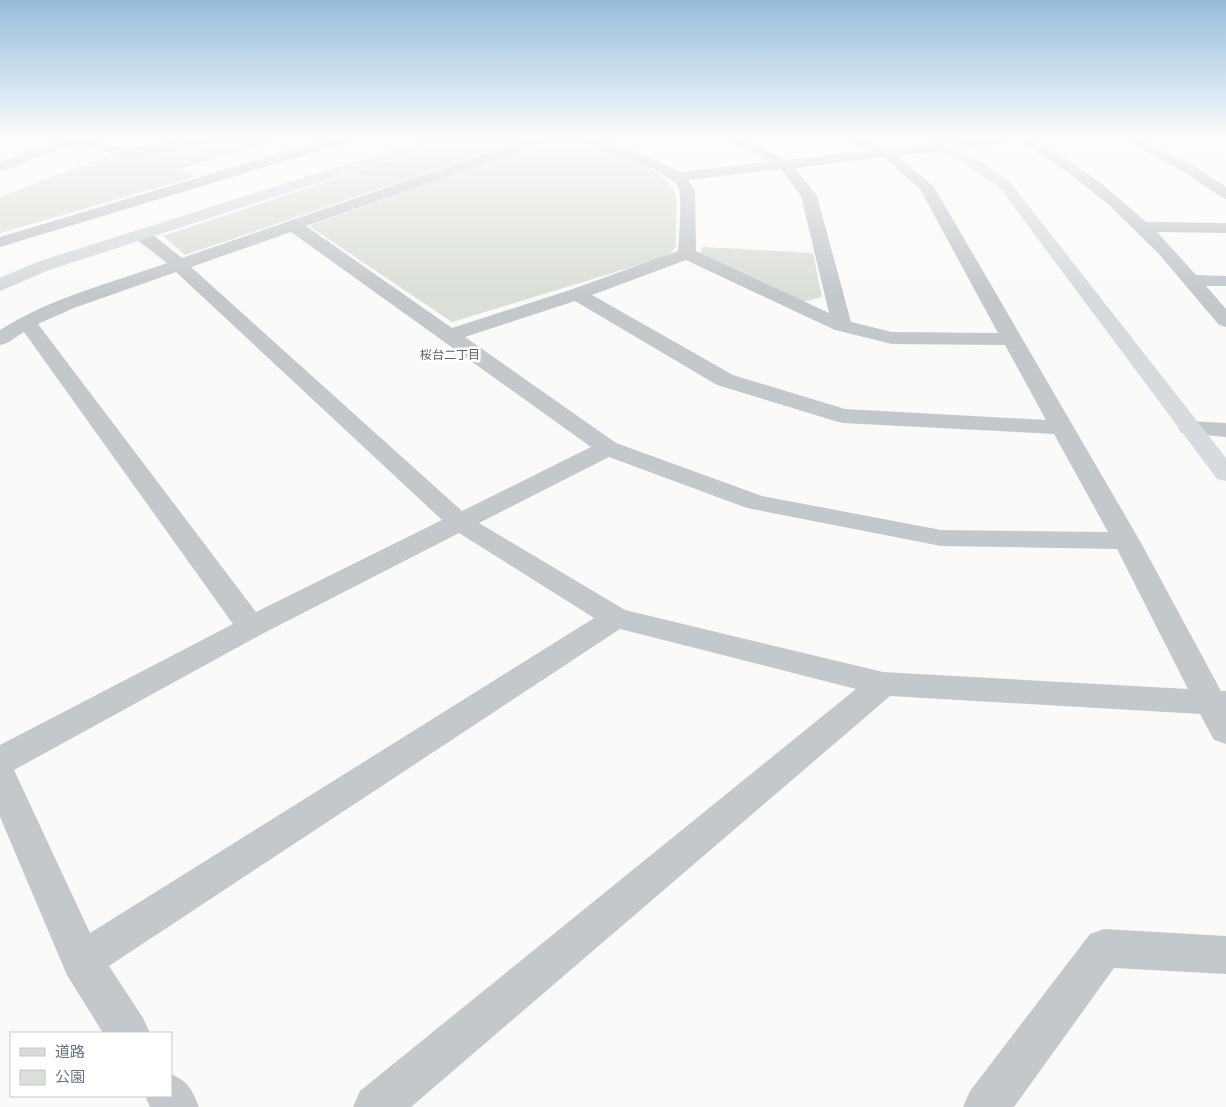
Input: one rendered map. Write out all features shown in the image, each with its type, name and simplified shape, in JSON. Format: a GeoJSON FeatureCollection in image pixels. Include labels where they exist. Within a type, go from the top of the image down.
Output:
{"type":"FeatureCollection","features":[{"type":"Feature","properties":{"kind":"street"},"geometry":{"type":"LineString","coordinates":[[0,242],[173,191]]}},
{"type":"Feature","properties":{"kind":"street"},"geometry":{"type":"LineString","coordinates":[[0,285],[43,266],[281,191]]}},
{"type":"Feature","properties":{"kind":"street"},"geometry":{"type":"LineString","coordinates":[[0,339],[26,322],[66,304],[394,191]]}},
{"type":"Feature","properties":{"kind":"street"},"geometry":{"type":"LineString","coordinates":[[687,191],[687,254]]}},
{"type":"Feature","properties":{"kind":"street"},"geometry":{"type":"LineString","coordinates":[[805,191],[809,196],[842,326]]}},
{"type":"Feature","properties":{"kind":"street"},"geometry":{"type":"LineString","coordinates":[[928,191],[1218,702],[1226,731]]}},
{"type":"Feature","properties":{"kind":"street"},"geometry":{"type":"LineString","coordinates":[[1009,191],[1226,474]]}},
{"type":"Feature","properties":{"kind":"street"},"geometry":{"type":"LineString","coordinates":[[1101,191],[1143,227],[1226,321]]}},
{"type":"Feature","properties":{"kind":"street"},"geometry":{"type":"LineString","coordinates":[[293,225],[608,448],[756,503],[941,538],[1126,540]]}},
{"type":"Feature","properties":{"kind":"street"},"geometry":{"type":"LineString","coordinates":[[1143,227],[1226,228]]}},
{"type":"Feature","properties":{"kind":"street"},"geometry":{"type":"LineString","coordinates":[[142,235],[178,264],[460,522],[616,618],[883,684],[1218,702]]}},
{"type":"Feature","properties":{"kind":"street"},"geometry":{"type":"LineString","coordinates":[[450,335],[577,294],[687,254],[842,326],[892,338],[1011,339]]}},
{"type":"Feature","properties":{"kind":"street"},"geometry":{"type":"LineString","coordinates":[[1191,280],[1226,281]]}},
{"type":"Feature","properties":{"kind":"street"},"geometry":{"type":"LineString","coordinates":[[577,294],[725,380],[843,416],[1063,428]]}},
{"type":"Feature","properties":{"kind":"street"},"geometry":{"type":"LineString","coordinates":[[26,322],[250,627]]}},
{"type":"Feature","properties":{"kind":"street"},"geometry":{"type":"LineString","coordinates":[[1190,428],[1226,430]]}},
{"type":"Feature","properties":{"kind":"street"},"geometry":{"type":"LineString","coordinates":[[0,761],[250,627],[608,448]]}},
{"type":"Feature","properties":{"kind":"street"},"geometry":{"type":"LineString","coordinates":[[82,961],[616,618]]}},
{"type":"Feature","properties":{"kind":"street"},"geometry":{"type":"LineString","coordinates":[[376,1107],[883,684]]}},
{"type":"Feature","properties":{"kind":"street"},"geometry":{"type":"LineString","coordinates":[[0,776],[82,961],[127,1032]]}},
{"type":"Feature","properties":{"kind":"street"},"geometry":{"type":"LineString","coordinates":[[986,1107],[1104,948],[1226,955]]}},
{"type":"Feature","properties":{"kind":"green space"},"geometry":{"type":"Polygon","coordinates":[[[17,191],[147,191],[0,233],[0,197],[17,191]]]}},
{"type":"Feature","properties":{"kind":"green space"},"geometry":{"type":"Polygon","coordinates":[[[300,191],[375,191],[185,255],[163,236],[300,191]]]}},
{"type":"Feature","properties":{"kind":"green space"},"geometry":{"type":"Polygon","coordinates":[[[409,191],[674,191],[676,197],[676,247],[668,256],[452,322],[309,226],[409,191]]]}},
{"type":"Feature","properties":{"kind":"green space"},"geometry":{"type":"Polygon","coordinates":[[[702,247],[813,253],[822,297],[801,302],[701,254],[702,247]]]}},
{"type":"Feature","properties":{"kind":"district","name":"桜台二丁目"},"geometry":{"type":"Point","coordinates":[450,355]}}]}
